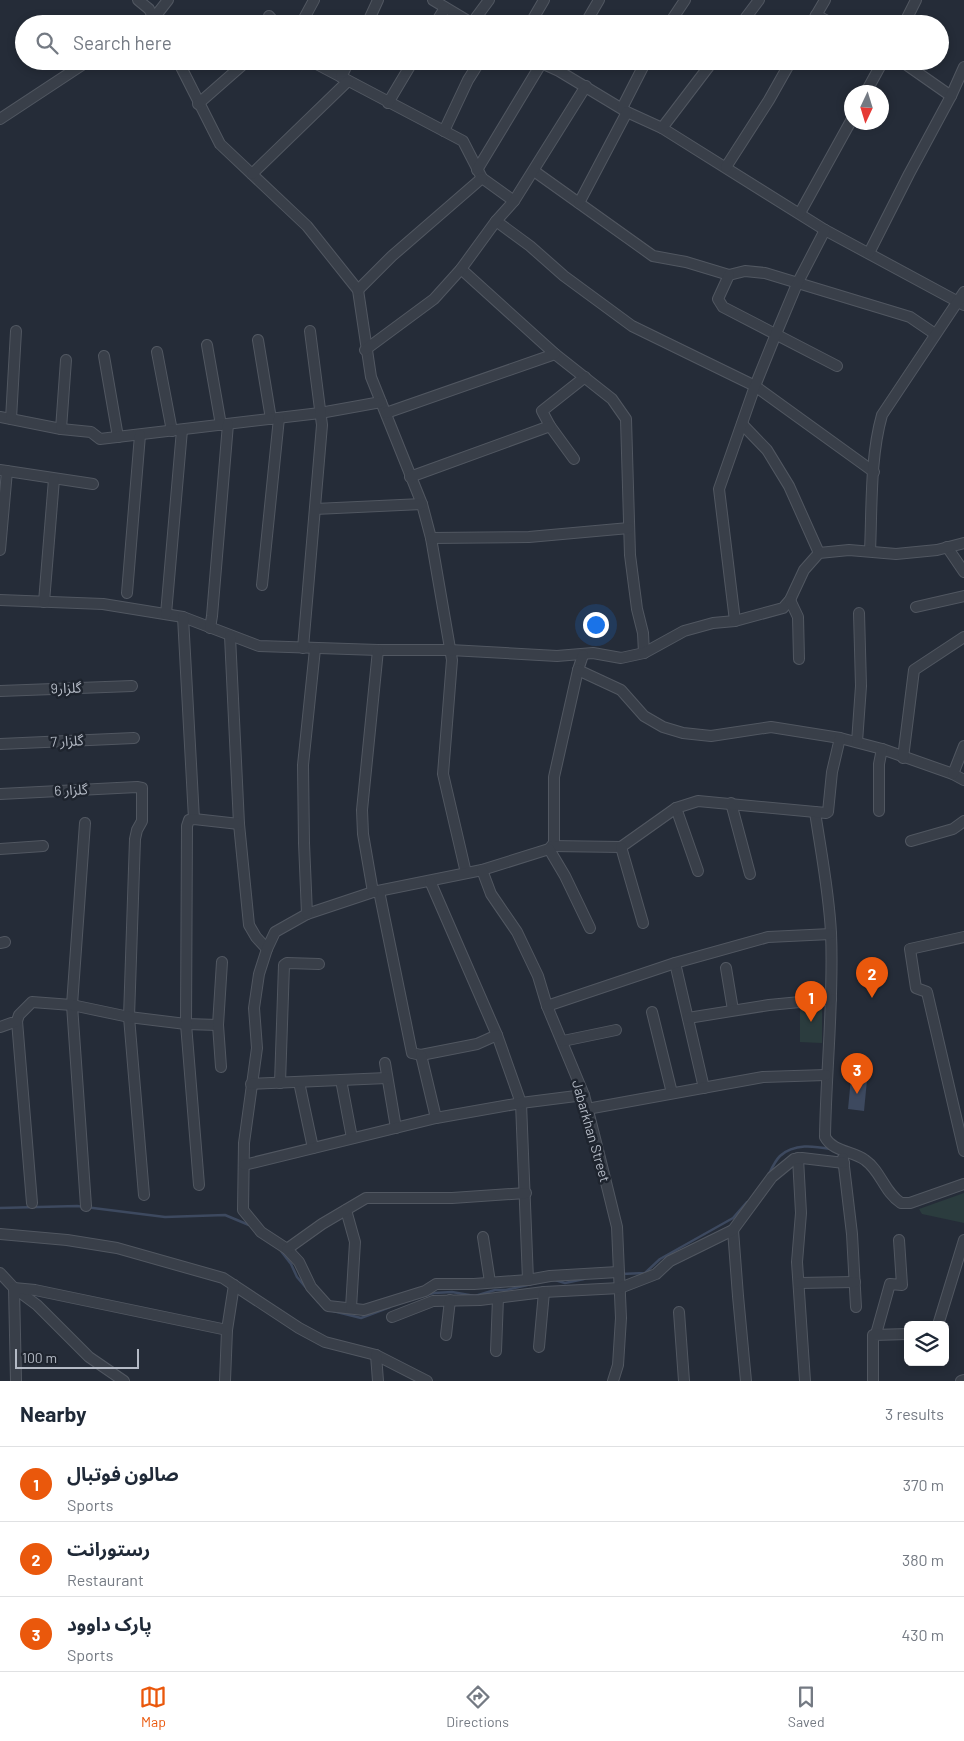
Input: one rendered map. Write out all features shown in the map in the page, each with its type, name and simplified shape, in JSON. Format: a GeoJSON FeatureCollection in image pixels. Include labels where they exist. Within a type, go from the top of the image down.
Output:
{"type":"FeatureCollection","features":[{"type":"Feature","properties":{"kind":"street"},"geometry":{"type":"LineString","coordinates":[[138,0],[149,9],[150,15]]}},
{"type":"Feature","properties":{"kind":"street"},"geometry":{"type":"LineString","coordinates":[[157,15],[168,0]]}},
{"type":"Feature","properties":{"kind":"street"},"geometry":{"type":"LineString","coordinates":[[305,15],[314,0]]}},
{"type":"Feature","properties":{"kind":"street"},"geometry":{"type":"LineString","coordinates":[[371,15],[378,0]]}},
{"type":"Feature","properties":{"kind":"street"},"geometry":{"type":"LineString","coordinates":[[433,0],[458,15]]}},
{"type":"Feature","properties":{"kind":"street"},"geometry":{"type":"LineString","coordinates":[[478,15],[489,0]]}},
{"type":"Feature","properties":{"kind":"street"},"geometry":{"type":"LineString","coordinates":[[535,15],[544,0]]}},
{"type":"Feature","properties":{"kind":"street"},"geometry":{"type":"LineString","coordinates":[[591,15],[599,0]]}},
{"type":"Feature","properties":{"kind":"street"},"geometry":{"type":"LineString","coordinates":[[675,15],[685,0]]}},
{"type":"Feature","properties":{"kind":"street"},"geometry":{"type":"LineString","coordinates":[[749,15],[760,0]]}},
{"type":"Feature","properties":{"kind":"street"},"geometry":{"type":"LineString","coordinates":[[817,15],[825,0]]}},
{"type":"Feature","properties":{"kind":"street"},"geometry":{"type":"LineString","coordinates":[[908,15],[916,0]]}},
{"type":"Feature","properties":{"kind":"street"},"geometry":{"type":"LineString","coordinates":[[441,15],[445,8]]}},
{"type":"Feature","properties":{"kind":"street"},"geometry":{"type":"LineString","coordinates":[[868,253],[951,96],[964,67]]}},
{"type":"Feature","properties":{"kind":"street"},"geometry":{"type":"LineString","coordinates":[[0,119],[74,70]]}},
{"type":"Feature","properties":{"kind":"street"},"geometry":{"type":"LineString","coordinates":[[182,70],[220,144],[307,226],[358,290],[365,350],[371,378],[422,504],[431,538],[452,660],[443,774],[466,873]]}},
{"type":"Feature","properties":{"kind":"street"},"geometry":{"type":"LineString","coordinates":[[198,104],[237,70]]}},
{"type":"Feature","properties":{"kind":"street"},"geometry":{"type":"LineString","coordinates":[[328,70],[463,141],[480,174],[514,202]]}},
{"type":"Feature","properties":{"kind":"street"},"geometry":{"type":"LineString","coordinates":[[252,174],[345,79],[347,70]]}},
{"type":"Feature","properties":{"kind":"street"},"geometry":{"type":"LineString","coordinates":[[388,103],[408,70]]}},
{"type":"Feature","properties":{"kind":"street"},"geometry":{"type":"LineString","coordinates":[[444,131],[474,70]]}},
{"type":"Feature","properties":{"kind":"street"},"geometry":{"type":"LineString","coordinates":[[358,290],[480,174],[535,70]]}},
{"type":"Feature","properties":{"kind":"street"},"geometry":{"type":"LineString","coordinates":[[567,70],[586,86],[625,110],[662,128],[826,230],[961,304]]}},
{"type":"Feature","properties":{"kind":"street"},"geometry":{"type":"LineString","coordinates":[[579,203],[625,110],[642,70]]}},
{"type":"Feature","properties":{"kind":"street"},"geometry":{"type":"LineString","coordinates":[[662,128],[706,70]]}},
{"type":"Feature","properties":{"kind":"street"},"geometry":{"type":"LineString","coordinates":[[726,167],[770,100],[786,70]]}},
{"type":"Feature","properties":{"kind":"street"},"geometry":{"type":"LineString","coordinates":[[870,85],[878,70]]}},
{"type":"Feature","properties":{"kind":"street"},"geometry":{"type":"LineString","coordinates":[[915,70],[951,96]]}},
{"type":"Feature","properties":{"kind":"street"},"geometry":{"type":"LineString","coordinates":[[365,350],[434,299],[461,269],[496,221],[514,202],[586,86]]}},
{"type":"Feature","properties":{"kind":"street"},"geometry":{"type":"LineString","coordinates":[[800,214],[846,130]]}},
{"type":"Feature","properties":{"kind":"street"},"geometry":{"type":"LineString","coordinates":[[534,171],[653,256],[686,262],[729,275],[745,271],[765,273],[910,317],[935,334]]}},
{"type":"Feature","properties":{"kind":"street"},"geometry":{"type":"LineString","coordinates":[[496,221],[530,246],[564,276],[632,326],[755,386],[874,472]]}},
{"type":"Feature","properties":{"kind":"street"},"geometry":{"type":"LineString","coordinates":[[735,621],[719,489],[755,386],[776,334],[798,284],[826,230]]}},
{"type":"Feature","properties":{"kind":"street"},"geometry":{"type":"LineString","coordinates":[[461,269],[554,354],[612,399],[626,419],[630,555],[636,609],[643,634],[644,653]]}},
{"type":"Feature","properties":{"kind":"street"},"geometry":{"type":"LineString","coordinates":[[729,275],[718,299],[723,307],[837,366]]}},
{"type":"Feature","properties":{"kind":"street"},"geometry":{"type":"LineString","coordinates":[[870,551],[874,472],[878,429],[882,415],[935,334],[961,304],[964,292]]}},
{"type":"Feature","properties":{"kind":"street"},"geometry":{"type":"LineString","coordinates":[[304,648],[322,425],[310,331]]}},
{"type":"Feature","properties":{"kind":"street"},"geometry":{"type":"LineString","coordinates":[[11,419],[16,332]]}},
{"type":"Feature","properties":{"kind":"street"},"geometry":{"type":"LineString","coordinates":[[258,340],[275,419],[262,585]]}},
{"type":"Feature","properties":{"kind":"street"},"geometry":{"type":"LineString","coordinates":[[207,345],[225,425],[210,628]]}},
{"type":"Feature","properties":{"kind":"street"},"geometry":{"type":"LineString","coordinates":[[157,352],[172,431]]}},
{"type":"Feature","properties":{"kind":"street"},"geometry":{"type":"LineString","coordinates":[[386,413],[554,354]]}},
{"type":"Feature","properties":{"kind":"street"},"geometry":{"type":"LineString","coordinates":[[104,356],[118,437]]}},
{"type":"Feature","properties":{"kind":"street"},"geometry":{"type":"LineString","coordinates":[[61,429],[66,360]]}},
{"type":"Feature","properties":{"kind":"street"},"geometry":{"type":"LineString","coordinates":[[574,459],[542,412],[585,377]]}},
{"type":"Feature","properties":{"kind":"street"},"geometry":{"type":"LineString","coordinates":[[0,417],[61,429],[91,432],[100,439],[320,414],[381,402]]}},
{"type":"Feature","properties":{"kind":"street"},"geometry":{"type":"LineString","coordinates":[[742,424],[767,450],[789,486],[819,553]]}},
{"type":"Feature","properties":{"kind":"street"},"geometry":{"type":"LineString","coordinates":[[410,477],[550,426]]}},
{"type":"Feature","properties":{"kind":"street"},"geometry":{"type":"LineString","coordinates":[[166,614],[182,430]]}},
{"type":"Feature","properties":{"kind":"street"},"geometry":{"type":"LineString","coordinates":[[127,593],[140,435]]}},
{"type":"Feature","properties":{"kind":"street"},"geometry":{"type":"LineString","coordinates":[[0,550],[4,470],[93,484]]}},
{"type":"Feature","properties":{"kind":"street"},"geometry":{"type":"LineString","coordinates":[[44,602],[54,478]]}},
{"type":"Feature","properties":{"kind":"street"},"geometry":{"type":"LineString","coordinates":[[315,509],[422,504]]}},
{"type":"Feature","properties":{"kind":"street"},"geometry":{"type":"LineString","coordinates":[[431,538],[529,537],[629,528]]}},
{"type":"Feature","properties":{"kind":"street"},"geometry":{"type":"LineString","coordinates":[[0,600],[103,604],[183,617],[259,646],[378,650],[450,650],[557,656],[593,653],[620,658],[644,653],[684,631],[713,623],[735,621],[782,608],[790,600],[804,570],[819,553],[849,550],[896,554],[937,550],[964,544]]}},
{"type":"Feature","properties":{"kind":"street"},"geometry":{"type":"LineString","coordinates":[[947,547],[964,572]]}},
{"type":"Feature","properties":{"kind":"street"},"geometry":{"type":"LineString","coordinates":[[916,607],[964,596]]}},
{"type":"Feature","properties":{"kind":"street"},"geometry":{"type":"LineString","coordinates":[[790,600],[798,617],[799,659]]}},
{"type":"Feature","properties":{"kind":"street"},"geometry":{"type":"LineString","coordinates":[[857,742],[861,686],[859,613]]}},
{"type":"Feature","properties":{"kind":"street"},"geometry":{"type":"LineString","coordinates":[[183,617],[194,819]]}},
{"type":"Feature","properties":{"kind":"street"},"geometry":{"type":"LineString","coordinates":[[230,636],[239,824],[249,925],[256,937],[267,949]]}},
{"type":"Feature","properties":{"kind":"street"},"geometry":{"type":"LineString","coordinates":[[903,758],[914,670],[964,637]]}},
{"type":"Feature","properties":{"kind":"street"},"geometry":{"type":"LineString","coordinates":[[307,914],[303,765],[315,648]]}},
{"type":"Feature","properties":{"kind":"street"},"geometry":{"type":"LineString","coordinates":[[378,650],[362,810],[363,834],[412,1053],[421,1055],[478,1044],[496,1035]]}},
{"type":"Feature","properties":{"kind":"street"},"geometry":{"type":"LineString","coordinates":[[550,848],[554,843],[554,778],[578,670],[584,655]]}},
{"type":"Feature","properties":{"kind":"street"},"geometry":{"type":"LineString","coordinates":[[578,670],[621,690],[644,716],[663,727],[683,733],[711,736],[771,727],[840,738],[882,749],[903,758],[953,774],[964,780]]}},
{"type":"Feature","properties":{"kind":"street","name":"گلزار9"},"geometry":{"type":"LineString","coordinates":[[0,691],[132,686]]}},
{"type":"Feature","properties":{"kind":"street","name":"گلزار 7"},"geometry":{"type":"LineString","coordinates":[[0,744],[134,738]]}},
{"type":"Feature","properties":{"kind":"street"},"geometry":{"type":"LineString","coordinates":[[618,1272],[550,1276],[528,1280],[436,1284],[425,1291],[364,1310],[328,1306],[311,1287],[299,1262],[287,1249],[261,1232],[243,1210],[246,1122],[256,1048],[254,1008],[259,974],[267,949],[276,932],[307,914],[376,891],[482,870],[550,848],[620,847],[676,808],[698,801],[828,812],[831,780],[840,738]]}},
{"type":"Feature","properties":{"kind":"street"},"geometry":{"type":"LineString","coordinates":[[953,774],[964,746]]}},
{"type":"Feature","properties":{"kind":"street"},"geometry":{"type":"LineString","coordinates":[[880,811],[879,764],[882,749]]}},
{"type":"Feature","properties":{"kind":"street","name":"گلزار 6"},"geometry":{"type":"LineString","coordinates":[[0,794],[84,788],[142,788],[142,821],[135,839],[129,1017]]}},
{"type":"Feature","properties":{"kind":"street"},"geometry":{"type":"LineString","coordinates":[[731,803],[750,874]]}},
{"type":"Feature","properties":{"kind":"street"},"geometry":{"type":"LineString","coordinates":[[676,808],[698,871]]}},
{"type":"Feature","properties":{"kind":"street"},"geometry":{"type":"LineString","coordinates":[[815,812],[831,934],[831,999],[826,1075],[825,1137],[828,1144],[864,1159],[873,1167],[886,1190],[901,1203],[910,1204],[964,1184]]}},
{"type":"Feature","properties":{"kind":"street"},"geometry":{"type":"LineString","coordinates":[[199,1185],[186,1024],[187,826],[189,820],[194,819],[239,824]]}},
{"type":"Feature","properties":{"kind":"street"},"geometry":{"type":"LineString","coordinates":[[911,840],[953,829],[964,822]]}},
{"type":"Feature","properties":{"kind":"street"},"geometry":{"type":"LineString","coordinates":[[84,823],[72,1004],[86,1206]]}},
{"type":"Feature","properties":{"kind":"street"},"geometry":{"type":"LineString","coordinates":[[0,849],[43,846]]}},
{"type":"Feature","properties":{"kind":"street"},"geometry":{"type":"LineString","coordinates":[[620,847],[643,923]]}},
{"type":"Feature","properties":{"kind":"street"},"geometry":{"type":"LineString","coordinates":[[550,848],[590,928]]}},
{"type":"Feature","properties":{"kind":"street","name":"Jabarkhan Street"},"geometry":{"type":"LineString","coordinates":[[482,870],[491,894],[517,932],[538,976],[547,1006],[584,1095],[617,1227],[621,1318],[618,1364],[613,1381]]}},
{"type":"Feature","properties":{"kind":"street"},"geometry":{"type":"LineString","coordinates":[[430,881],[496,1035],[521,1102],[528,1280]]}},
{"type":"Feature","properties":{"kind":"street"},"geometry":{"type":"LineString","coordinates":[[547,1006],[676,963],[768,936],[831,934]]}},
{"type":"Feature","properties":{"kind":"street"},"geometry":{"type":"LineString","coordinates":[[964,937],[910,949],[916,988],[927,992],[964,1151]]}},
{"type":"Feature","properties":{"kind":"street"},"geometry":{"type":"LineString","coordinates":[[221,1067],[218,1025],[222,962]]}},
{"type":"Feature","properties":{"kind":"street"},"geometry":{"type":"LineString","coordinates":[[280,1083],[284,965],[287,963],[319,964]]}},
{"type":"Feature","properties":{"kind":"street"},"geometry":{"type":"LineString","coordinates":[[676,963],[704,1088]]}},
{"type":"Feature","properties":{"kind":"street"},"geometry":{"type":"LineString","coordinates":[[726,968],[733,1010]]}},
{"type":"Feature","properties":{"kind":"street"},"geometry":{"type":"LineString","coordinates":[[688,1018],[733,1010],[831,999]]}},
{"type":"Feature","properties":{"kind":"street"},"geometry":{"type":"LineString","coordinates":[[32,1202],[17,1021],[19,1015],[32,1002],[72,1004],[129,1017],[186,1024],[218,1025]]}},
{"type":"Feature","properties":{"kind":"street"},"geometry":{"type":"LineString","coordinates":[[652,1012],[672,1093]]}},
{"type":"Feature","properties":{"kind":"street"},"geometry":{"type":"LineString","coordinates":[[129,1017],[144,1195]]}},
{"type":"Feature","properties":{"kind":"street"},"geometry":{"type":"LineString","coordinates":[[0,1027],[17,1021]]}},
{"type":"Feature","properties":{"kind":"street"},"geometry":{"type":"LineString","coordinates":[[562,1041],[616,1030]]}},
{"type":"Feature","properties":{"kind":"street"},"geometry":{"type":"LineString","coordinates":[[421,1055],[436,1118]]}},
{"type":"Feature","properties":{"kind":"street"},"geometry":{"type":"LineString","coordinates":[[385,1064],[396,1128]]}},
{"type":"Feature","properties":{"kind":"street"},"geometry":{"type":"LineString","coordinates":[[587,1109],[763,1077],[826,1075]]}},
{"type":"Feature","properties":{"kind":"street"},"geometry":{"type":"LineString","coordinates":[[252,1084],[387,1078]]}},
{"type":"Feature","properties":{"kind":"street"},"geometry":{"type":"LineString","coordinates":[[340,1080],[352,1138]]}},
{"type":"Feature","properties":{"kind":"street"},"geometry":{"type":"LineString","coordinates":[[299,1082],[313,1148]]}},
{"type":"Feature","properties":{"kind":"street"},"geometry":{"type":"LineString","coordinates":[[244,1165],[436,1118],[521,1102],[584,1095]]}},
{"type":"Feature","properties":{"kind":"street"},"geometry":{"type":"LineString","coordinates":[[842,1151],[852,1234],[856,1307]]}},
{"type":"Feature","properties":{"kind":"street"},"geometry":{"type":"LineString","coordinates":[[798,1158],[801,1213],[797,1262],[800,1283],[805,1381]]}},
{"type":"Feature","properties":{"kind":"street"},"geometry":{"type":"LineString","coordinates":[[392,1317],[408,1309],[433,1301],[498,1298],[544,1292],[620,1288],[656,1274],[670,1262],[733,1230],[772,1177],[794,1159],[844,1163]]}},
{"type":"Feature","properties":{"kind":"street"},"geometry":{"type":"LineString","coordinates":[[287,1249],[366,1198],[452,1198],[526,1193]]}},
{"type":"Feature","properties":{"kind":"street"},"geometry":{"type":"LineString","coordinates":[[346,1210],[355,1242],[351,1308]]}},
{"type":"Feature","properties":{"kind":"street"},"geometry":{"type":"LineString","coordinates":[[733,1230],[746,1381]]}},
{"type":"Feature","properties":{"kind":"street"},"geometry":{"type":"LineString","coordinates":[[0,1234],[67,1240],[117,1248],[222,1278],[299,1328],[325,1342],[376,1355],[427,1381]]}},
{"type":"Feature","properties":{"kind":"street"},"geometry":{"type":"LineString","coordinates":[[483,1237],[490,1282]]}},
{"type":"Feature","properties":{"kind":"street"},"geometry":{"type":"LineString","coordinates":[[873,1381],[872,1338],[876,1334],[890,1284],[902,1285],[899,1240]]}},
{"type":"Feature","properties":{"kind":"street"},"geometry":{"type":"LineString","coordinates":[[939,1321],[964,1240]]}},
{"type":"Feature","properties":{"kind":"street"},"geometry":{"type":"LineString","coordinates":[[0,1273],[14,1288],[37,1305],[89,1357],[124,1381]]}},
{"type":"Feature","properties":{"kind":"street"},"geometry":{"type":"LineString","coordinates":[[800,1283],[855,1282]]}},
{"type":"Feature","properties":{"kind":"street"},"geometry":{"type":"LineString","coordinates":[[225,1381],[227,1330],[234,1285]]}},
{"type":"Feature","properties":{"kind":"street"},"geometry":{"type":"LineString","coordinates":[[14,1288],[35,1290],[227,1330]]}},
{"type":"Feature","properties":{"kind":"street"},"geometry":{"type":"LineString","coordinates":[[14,1288],[16,1381]]}},
{"type":"Feature","properties":{"kind":"street"},"geometry":{"type":"LineString","coordinates":[[539,1347],[544,1292]]}},
{"type":"Feature","properties":{"kind":"street"},"geometry":{"type":"LineString","coordinates":[[496,1351],[498,1298]]}},
{"type":"Feature","properties":{"kind":"street"},"geometry":{"type":"LineString","coordinates":[[446,1334],[450,1300]]}},
{"type":"Feature","properties":{"kind":"street"},"geometry":{"type":"LineString","coordinates":[[679,1312],[684,1381]]}},
{"type":"Feature","properties":{"kind":"street"},"geometry":{"type":"LineString","coordinates":[[876,1334],[904,1334]]}},
{"type":"Feature","properties":{"kind":"street"},"geometry":{"type":"LineString","coordinates":[[376,1355],[378,1381]]}},
{"type":"Feature","properties":{"kind":"shaded area"},"geometry":{"type":"Polygon","coordinates":[[[800,1002],[822,1002],[822,1043],[800,1042],[800,1002]]]}},
{"type":"Feature","properties":{"kind":"shaded area"},"geometry":{"type":"Polygon","coordinates":[[[964,1193],[964,1223],[922,1214],[919,1209],[964,1193]]]}},
{"type":"Feature","properties":{"kind":"water"},"geometry":{"type":"Polygon","coordinates":[[[851,1078],[867,1080],[864,1111],[848,1109],[851,1078]]]}},
{"type":"Feature","properties":{"kind":"waterway"},"geometry":{"type":"LineString","coordinates":[[769,1174],[778,1158],[791,1149],[804,1146],[831,1149]]}},
{"type":"Feature","properties":{"kind":"waterway"},"geometry":{"type":"LineString","coordinates":[[621,1274],[645,1273],[660,1259],[733,1218],[747,1202]]}},
{"type":"Feature","properties":{"kind":"waterway"},"geometry":{"type":"LineString","coordinates":[[0,1208],[77,1206],[165,1217],[225,1215],[249,1225]]}},
{"type":"Feature","properties":{"kind":"waterway"},"geometry":{"type":"LineString","coordinates":[[281,1251],[291,1264],[297,1277],[318,1302]]}},
{"type":"Feature","properties":{"kind":"waterway"},"geometry":{"type":"LineString","coordinates":[[555,1280],[565,1283],[584,1279]]}},
{"type":"Feature","properties":{"kind":"waterway"},"geometry":{"type":"LineString","coordinates":[[426,1295],[452,1292],[475,1296],[495,1290],[506,1290],[536,1283]]}},
{"type":"Feature","properties":{"kind":"waterway"},"geometry":{"type":"LineString","coordinates":[[333,1311],[361,1318],[390,1307]]}},
{"type":"Feature","properties":{"kind":"place","name":"رستورانت"},"geometry":{"type":"Point","coordinates":[872,998]}},
{"type":"Feature","properties":{"kind":"place","name":"صالون فوتبال"},"geometry":{"type":"Point","coordinates":[811,1022]}},
{"type":"Feature","properties":{"kind":"place","name":"پارک داوود"},"geometry":{"type":"Point","coordinates":[857,1094]}}]}
